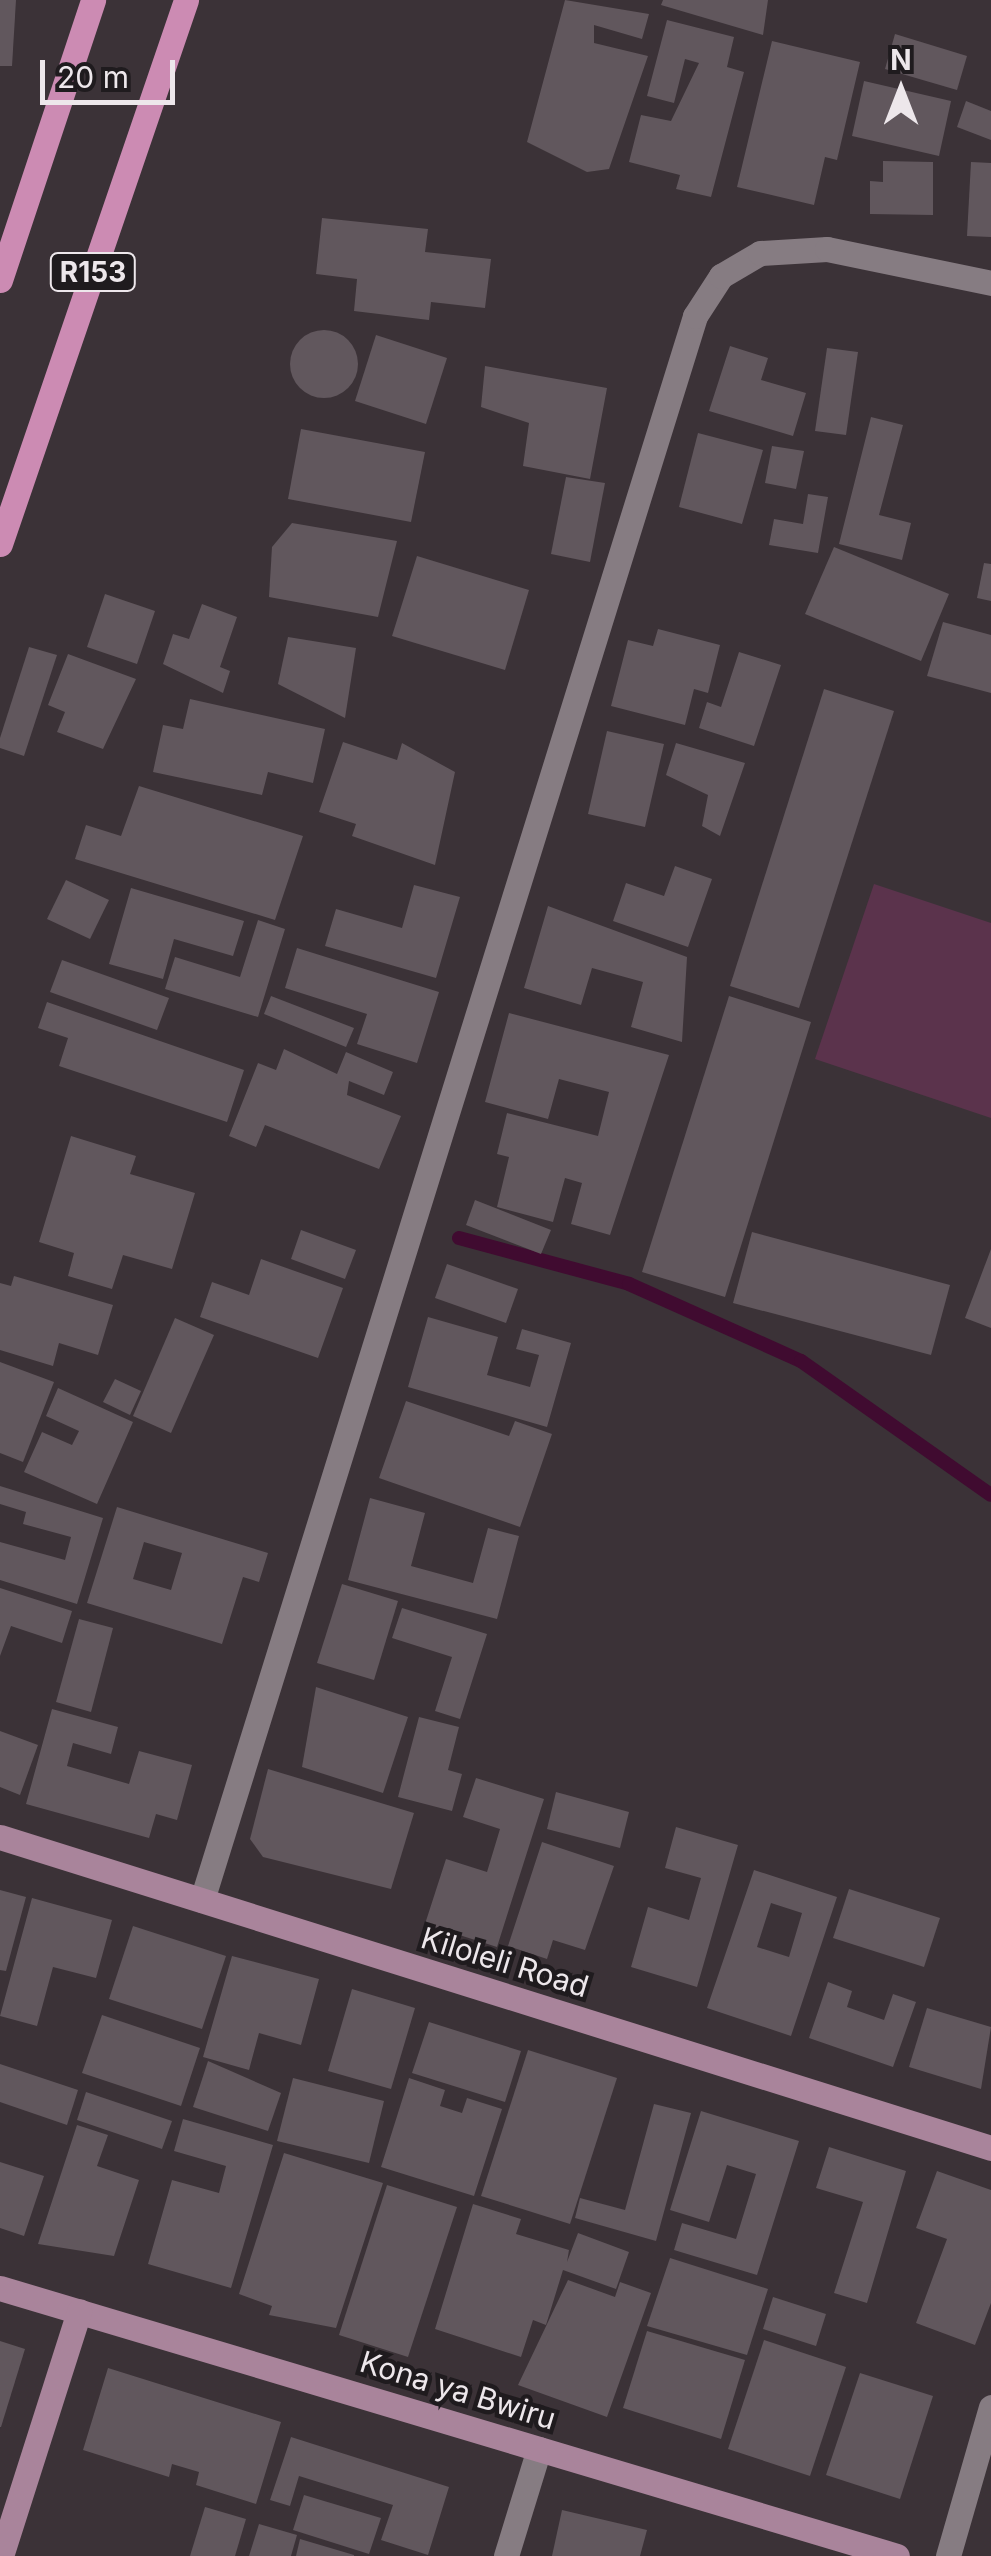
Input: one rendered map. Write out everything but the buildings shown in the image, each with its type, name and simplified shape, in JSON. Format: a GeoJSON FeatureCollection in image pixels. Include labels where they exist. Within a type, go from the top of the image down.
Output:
{"type":"FeatureCollection","features":[{"type":"Feature","properties":{"kind":"main road","name":"R153"},"geometry":{"type":"LineString","coordinates":[[0,280],[93,0]]}},
{"type":"Feature","properties":{"kind":"main road","name":"R153"},"geometry":{"type":"LineString","coordinates":[[0,544],[186,0]]}},
{"type":"Feature","properties":{"kind":"street"},"geometry":{"type":"LineString","coordinates":[[202,1900],[695,316],[720,276],[760,252],[827,249],[991,284]]}},
{"type":"Feature","properties":{"kind":"street","name":"Kiloleli Road"},"geometry":{"type":"LineString","coordinates":[[0,1837],[991,2148]]}},
{"type":"Feature","properties":{"kind":"street","name":"Kona ya Bwiru"},"geometry":{"type":"LineString","coordinates":[[0,2288],[898,2556]]}},
{"type":"Feature","properties":{"kind":"street"},"geometry":{"type":"LineString","coordinates":[[1,2556],[79,2311]]}},
{"type":"Feature","properties":{"kind":"street"},"geometry":{"type":"LineString","coordinates":[[948,2556],[991,2407]]}},
{"type":"Feature","properties":{"kind":"street"},"geometry":{"type":"LineString","coordinates":[[506,2556],[539,2448]]}},
{"type":"Feature","properties":{"kind":"shaded area"},"geometry":{"type":"Polygon","coordinates":[[[874,884],[991,923],[991,1118],[815,1059],[874,884]]]}},
{"type":"Feature","properties":{"kind":"waterway"},"geometry":{"type":"LineString","coordinates":[[459,1238],[629,1284],[801,1361],[991,1495]]}}]}
